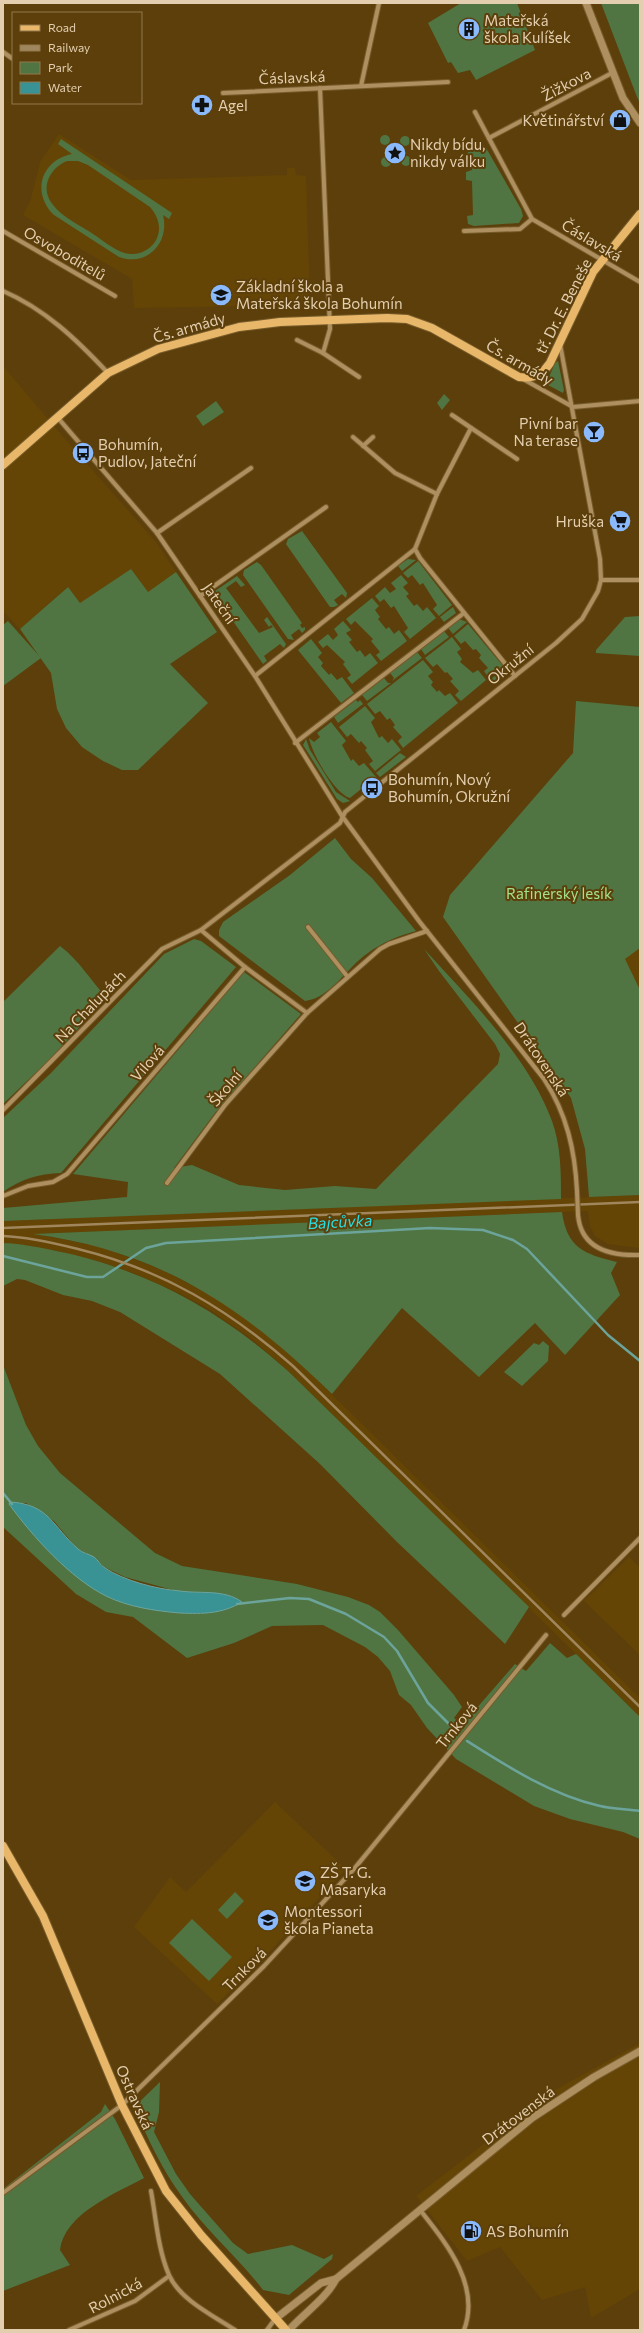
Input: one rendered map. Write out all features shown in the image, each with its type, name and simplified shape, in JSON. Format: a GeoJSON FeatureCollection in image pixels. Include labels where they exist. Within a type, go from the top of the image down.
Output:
{"type":"FeatureCollection","features":[{"type":"Feature","properties":{"kind":"main road","name":"tř. Dr. E. Beneše"},"geometry":{"type":"LineString","coordinates":[[519,377],[530,377],[542,372],[550,363],[593,272],[601,260],[640,214]]}},
{"type":"Feature","properties":{"kind":"main road","name":"Čs. armády"},"geometry":{"type":"LineString","coordinates":[[3,465],[108,373],[158,349],[220,331],[280,322],[387,318],[414,321],[432,328],[519,377]]}},
{"type":"Feature","properties":{"kind":"main road","name":"Ostravská"},"geometry":{"type":"LineString","coordinates":[[3,1846],[43,1916],[122,2105],[166,2191],[201,2235],[286,2330]]}},
{"type":"Feature","properties":{"kind":"street"},"geometry":{"type":"LineString","coordinates":[[361,86],[379,3]]}},
{"type":"Feature","properties":{"kind":"street"},"geometry":{"type":"LineString","coordinates":[[586,3],[623,98],[640,123]]}},
{"type":"Feature","properties":{"kind":"street"},"geometry":{"type":"LineString","coordinates":[[3,52],[12,58]]}},
{"type":"Feature","properties":{"kind":"street","name":"Žižkova"},"geometry":{"type":"LineString","coordinates":[[489,138],[612,73]]}},
{"type":"Feature","properties":{"kind":"street","name":"Čáslavská"},"geometry":{"type":"LineString","coordinates":[[223,93],[448,82]]}},
{"type":"Feature","properties":{"kind":"street"},"geometry":{"type":"LineString","coordinates":[[320,88],[329,320],[329,334],[323,353]]}},
{"type":"Feature","properties":{"kind":"street"},"geometry":{"type":"LineString","coordinates":[[464,231],[520,229],[532,219],[475,112]]}},
{"type":"Feature","properties":{"kind":"street","name":"Čáslavská"},"geometry":{"type":"LineString","coordinates":[[532,219],[640,282]]}},
{"type":"Feature","properties":{"kind":"street","name":"Osvoboditelů"},"geometry":{"type":"LineString","coordinates":[[3,230],[116,296]]}},
{"type":"Feature","properties":{"kind":"street"},"geometry":{"type":"LineString","coordinates":[[3,291],[34,306],[56,323],[108,373]]}},
{"type":"Feature","properties":{"kind":"street"},"geometry":{"type":"LineString","coordinates":[[297,340],[323,353],[359,377]]}},
{"type":"Feature","properties":{"kind":"street","name":"Okružní"},"geometry":{"type":"LineString","coordinates":[[342,816],[556,644],[582,619],[594,601],[601,580],[600,559],[560,343]]}},
{"type":"Feature","properties":{"kind":"street","name":"Čs. armády"},"geometry":{"type":"LineString","coordinates":[[519,377],[573,407]]}},
{"type":"Feature","properties":{"kind":"street"},"geometry":{"type":"LineString","coordinates":[[573,407],[640,401]]}},
{"type":"Feature","properties":{"kind":"street"},"geometry":{"type":"LineString","coordinates":[[452,415],[517,459]]}},
{"type":"Feature","properties":{"kind":"street","name":"Jateční"},"geometry":{"type":"LineString","coordinates":[[58,418],[157,534],[255,676],[295,743],[342,816]]}},
{"type":"Feature","properties":{"kind":"street"},"geometry":{"type":"LineString","coordinates":[[255,676],[415,549],[437,494],[471,428]]}},
{"type":"Feature","properties":{"kind":"street"},"geometry":{"type":"LineString","coordinates":[[353,437],[396,473],[437,494]]}},
{"type":"Feature","properties":{"kind":"street"},"geometry":{"type":"LineString","coordinates":[[363,446],[373,437]]}},
{"type":"Feature","properties":{"kind":"street"},"geometry":{"type":"LineString","coordinates":[[157,534],[250,468]]}},
{"type":"Feature","properties":{"kind":"street"},"geometry":{"type":"LineString","coordinates":[[200,596],[326,507]]}},
{"type":"Feature","properties":{"kind":"street"},"geometry":{"type":"LineString","coordinates":[[415,549],[515,676]]}},
{"type":"Feature","properties":{"kind":"street"},"geometry":{"type":"LineString","coordinates":[[601,580],[640,580]]}},
{"type":"Feature","properties":{"kind":"street"},"geometry":{"type":"LineString","coordinates":[[295,743],[464,613]]}},
{"type":"Feature","properties":{"kind":"street"},"geometry":{"type":"LineString","coordinates":[[342,816],[427,931]]}},
{"type":"Feature","properties":{"kind":"street","name":"Na Chalupách"},"geometry":{"type":"LineString","coordinates":[[3,1110],[162,949],[201,930],[340,823],[342,816]]}},
{"type":"Feature","properties":{"kind":"street"},"geometry":{"type":"LineString","coordinates":[[308,927],[347,976]]}},
{"type":"Feature","properties":{"kind":"street"},"geometry":{"type":"LineString","coordinates":[[201,930],[244,967],[306,1013]]}},
{"type":"Feature","properties":{"kind":"street","name":"Školní"},"geometry":{"type":"LineString","coordinates":[[166,1183],[225,1105],[306,1013],[369,957],[389,944],[427,931]]}},
{"type":"Feature","properties":{"kind":"street","name":"Drátovenská"},"geometry":{"type":"LineString","coordinates":[[427,931],[533,1063],[551,1090],[562,1113],[572,1143],[578,1215],[583,1234],[597,1248],[614,1254],[640,1255]]}},
{"type":"Feature","properties":{"kind":"street","name":"Vilová"},"geometry":{"type":"LineString","coordinates":[[3,1196],[28,1186],[53,1182],[67,1174],[244,967]]}},
{"type":"Feature","properties":{"kind":"street"},"geometry":{"type":"LineString","coordinates":[[564,1615],[640,1538]]}},
{"type":"Feature","properties":{"kind":"street","name":"Trnková"},"geometry":{"type":"LineString","coordinates":[[3,2193],[122,2105],[264,1966],[354,1869],[546,1635]]}},
{"type":"Feature","properties":{"kind":"street","name":"Drátovenská"},"geometry":{"type":"LineString","coordinates":[[289,2330],[305,2312],[330,2290],[336,2279],[532,2118],[594,2077],[640,2051]]}},
{"type":"Feature","properties":{"kind":"street"},"geometry":{"type":"LineString","coordinates":[[151,2191],[162,2252],[169,2276],[195,2304],[235,2330]]}},
{"type":"Feature","properties":{"kind":"street"},"geometry":{"type":"LineString","coordinates":[[420,2210],[454,2255],[460,2268],[464,2281],[468,2310],[464,2330]]}},
{"type":"Feature","properties":{"kind":"street","name":"Rolnická"},"geometry":{"type":"LineString","coordinates":[[69,2330],[134,2301],[169,2276]]}},
{"type":"Feature","properties":{"kind":"street","name":"Drátovenská"},"geometry":{"type":"LineString","coordinates":[[275,2319],[321,2283],[336,2279]]}},
{"type":"Feature","properties":{"kind":"street"},"geometry":{"type":"LineString","coordinates":[[267,2330],[275,2319]]}},
{"type":"Feature","properties":{"kind":"shaded area"},"geometry":{"type":"Polygon","coordinates":[[[59,134],[131,180],[287,175],[287,168],[295,168],[296,175],[306,176],[310,299],[250,301],[250,306],[134,308],[132,279],[23,215],[30,202],[40,162],[59,134]]]}},
{"type":"Feature","properties":{"kind":"shaded area"},"geometry":{"type":"Polygon","coordinates":[[[3,366],[156,542],[176,572],[148,592],[131,569],[80,603],[67,587],[20,629],[3,611],[3,366]]]}},
{"type":"Feature","properties":{"kind":"shaded area"},"geometry":{"type":"Polygon","coordinates":[[[640,948],[640,990],[624,959],[640,948]]]}},
{"type":"Feature","properties":{"kind":"shaded area"},"geometry":{"type":"Polygon","coordinates":[[[640,1195],[640,1248],[608,1244],[595,1236],[590,1226],[588,1211],[36,1234],[101,1247],[162,1270],[214,1297],[260,1328],[298,1361],[640,1698],[640,1717],[288,1371],[252,1339],[207,1308],[181,1294],[131,1272],[98,1261],[56,1251],[3,1243],[3,1221],[640,1195]]]}},
{"type":"Feature","properties":{"kind":"shaded area"},"geometry":{"type":"Polygon","coordinates":[[[629,1557],[640,1567],[640,1655],[584,1601],[629,1557]]]}},
{"type":"Feature","properties":{"kind":"shaded area"},"geometry":{"type":"Polygon","coordinates":[[[275,1802],[346,1869],[261,1961],[217,2004],[134,1927],[170,1877],[186,1892],[275,1802]]]}},
{"type":"Feature","properties":{"kind":"shaded area"},"geometry":{"type":"Polygon","coordinates":[[[640,2043],[640,2289],[591,2318],[585,2287],[542,2300],[500,2247],[467,2261],[416,2196],[553,2091],[640,2043]]]}},
{"type":"Feature","properties":{"kind":"green space"},"geometry":{"type":"Polygon","coordinates":[[[461,3],[517,3],[535,50],[476,80],[470,70],[458,73],[451,62],[448,63],[428,23],[461,3]]]}},
{"type":"Feature","properties":{"kind":"green space"},"geometry":{"type":"Polygon","coordinates":[[[601,3],[640,3],[640,103],[637,97],[601,3]]]}},
{"type":"Feature","properties":{"kind":"green space"},"geometry":{"type":"Polygon","coordinates":[[[383,135],[387,135],[389,136],[389,144],[383,145],[380,142],[380,138],[383,135]]]}},
{"type":"Feature","properties":{"kind":"green space"},"geometry":{"type":"Polygon","coordinates":[[[403,136],[407,136],[409,137],[409,145],[403,146],[400,143],[400,139],[403,136]]]}},
{"type":"Feature","properties":{"kind":"green space"},"geometry":{"type":"Polygon","coordinates":[[[61,139],[172,213],[169,219],[163,215],[163,235],[160,243],[154,250],[139,259],[119,257],[54,215],[47,206],[43,197],[41,188],[43,178],[53,163],[61,157],[72,154],[58,144],[61,139]],[[67,161],[58,166],[51,173],[48,180],[47,190],[49,198],[54,206],[68,219],[120,251],[134,254],[150,248],[157,238],[159,225],[157,217],[150,207],[88,165],[78,161],[67,161]]]}},
{"type":"Feature","properties":{"kind":"green space"},"geometry":{"type":"Polygon","coordinates":[[[482,145],[485,146],[521,209],[523,216],[519,223],[474,226],[468,224],[467,216],[473,215],[472,181],[466,180],[466,172],[472,170],[472,159],[466,158],[468,152],[482,145]]]}},
{"type":"Feature","properties":{"kind":"green space"},"geometry":{"type":"Polygon","coordinates":[[[404,156],[408,156],[410,157],[410,165],[404,166],[401,163],[401,159],[404,156]]]}},
{"type":"Feature","properties":{"kind":"green space"},"geometry":{"type":"Polygon","coordinates":[[[384,157],[388,157],[390,158],[390,166],[384,167],[381,164],[381,160],[384,157]]]}},
{"type":"Feature","properties":{"kind":"green space"},"geometry":{"type":"Polygon","coordinates":[[[558,361],[564,390],[563,393],[546,384],[555,363],[558,361]]]}},
{"type":"Feature","properties":{"kind":"green space"},"geometry":{"type":"Polygon","coordinates":[[[444,394],[450,400],[442,410],[437,403],[444,394]]]}},
{"type":"Feature","properties":{"kind":"green space"},"geometry":{"type":"Polygon","coordinates":[[[216,401],[224,412],[203,426],[196,416],[216,401]]]}},
{"type":"Feature","properties":{"kind":"green space"},"geometry":{"type":"Polygon","coordinates":[[[302,531],[347,593],[346,598],[342,594],[334,600],[338,605],[334,607],[330,607],[286,544],[288,539],[302,531]]]}},
{"type":"Feature","properties":{"kind":"green space"},"geometry":{"type":"Polygon","coordinates":[[[408,559],[416,560],[402,571],[398,566],[408,559]]]}},
{"type":"Feature","properties":{"kind":"green space"},"geometry":{"type":"Polygon","coordinates":[[[418,561],[452,605],[439,616],[433,609],[437,605],[423,583],[420,585],[412,575],[408,578],[403,573],[418,561]]]}},
{"type":"Feature","properties":{"kind":"green space"},"geometry":{"type":"Polygon","coordinates":[[[257,562],[261,565],[302,623],[300,625],[302,628],[305,627],[305,630],[302,633],[299,629],[291,635],[294,640],[288,639],[243,575],[244,570],[257,562]]]}},
{"type":"Feature","properties":{"kind":"green space"},"geometry":{"type":"Polygon","coordinates":[[[131,569],[148,592],[176,572],[217,632],[170,664],[208,703],[138,770],[122,770],[103,761],[82,747],[66,728],[57,709],[51,673],[20,629],[68,587],[80,603],[131,569]]]}},
{"type":"Feature","properties":{"kind":"green space"},"geometry":{"type":"Polygon","coordinates":[[[401,575],[408,583],[403,587],[409,594],[406,596],[414,606],[417,604],[423,611],[427,607],[436,618],[410,639],[404,632],[408,628],[394,606],[391,608],[384,599],[380,602],[375,596],[385,587],[390,593],[396,589],[391,583],[401,575]]]}},
{"type":"Feature","properties":{"kind":"green space"},"geometry":{"type":"Polygon","coordinates":[[[237,576],[245,585],[241,587],[236,581],[226,588],[259,633],[273,627],[271,625],[269,627],[264,620],[267,617],[286,644],[284,648],[280,644],[264,656],[267,661],[263,664],[214,594],[215,591],[237,576]]]}},
{"type":"Feature","properties":{"kind":"green space"},"geometry":{"type":"Polygon","coordinates":[[[372,598],[379,606],[375,610],[380,617],[378,619],[386,629],[389,627],[394,634],[399,630],[407,641],[381,661],[376,655],[380,652],[371,641],[373,639],[355,621],[351,625],[346,619],[372,598]]]}},
{"type":"Feature","properties":{"kind":"green space"},"geometry":{"type":"Polygon","coordinates":[[[453,607],[456,613],[444,622],[440,617],[453,607]]]}},
{"type":"Feature","properties":{"kind":"green space"},"geometry":{"type":"Polygon","coordinates":[[[640,616],[640,656],[596,653],[596,650],[625,617],[640,616]]]}},
{"type":"Feature","properties":{"kind":"green space"},"geometry":{"type":"Polygon","coordinates":[[[459,619],[467,622],[453,634],[448,628],[459,619]]]}},
{"type":"Feature","properties":{"kind":"green space"},"geometry":{"type":"Polygon","coordinates":[[[8,621],[41,658],[3,686],[3,625],[8,621]]]}},
{"type":"Feature","properties":{"kind":"green space"},"geometry":{"type":"Polygon","coordinates":[[[343,621],[351,630],[346,633],[352,640],[349,642],[357,652],[360,650],[365,657],[370,653],[378,663],[352,684],[347,678],[351,675],[343,664],[345,662],[327,645],[323,648],[318,642],[328,634],[333,640],[338,635],[334,629],[343,621]]]}},
{"type":"Feature","properties":{"kind":"green space"},"geometry":{"type":"Polygon","coordinates":[[[468,624],[503,666],[489,678],[484,671],[488,668],[479,658],[481,655],[476,649],[473,650],[465,641],[461,644],[454,636],[468,624]]]}},
{"type":"Feature","properties":{"kind":"green space"},"geometry":{"type":"Polygon","coordinates":[[[444,631],[449,637],[425,655],[421,649],[444,631]]]}},
{"type":"Feature","properties":{"kind":"green space"},"geometry":{"type":"Polygon","coordinates":[[[452,637],[461,649],[457,652],[462,659],[460,662],[473,673],[478,670],[486,680],[461,701],[455,695],[459,691],[450,681],[453,679],[437,664],[433,667],[425,658],[452,637]]]}},
{"type":"Feature","properties":{"kind":"green space"},"geometry":{"type":"Polygon","coordinates":[[[311,639],[322,653],[318,657],[323,663],[321,666],[329,675],[331,673],[337,680],[342,677],[354,693],[341,703],[298,650],[311,639]]]}},
{"type":"Feature","properties":{"kind":"green space"},"geometry":{"type":"Polygon","coordinates":[[[417,652],[422,658],[392,681],[394,678],[390,673],[417,652]]]}},
{"type":"Feature","properties":{"kind":"green space"},"geometry":{"type":"Polygon","coordinates":[[[423,660],[433,672],[428,676],[433,682],[431,685],[437,692],[439,690],[445,696],[450,693],[458,703],[403,748],[398,741],[402,737],[393,727],[395,725],[390,718],[387,720],[380,711],[375,714],[367,704],[423,660]]]}},
{"type":"Feature","properties":{"kind":"green space"},"geometry":{"type":"Polygon","coordinates":[[[504,668],[507,674],[494,685],[490,680],[504,668]]]}},
{"type":"Feature","properties":{"kind":"green space"},"geometry":{"type":"Polygon","coordinates":[[[384,678],[388,683],[391,683],[367,701],[362,695],[384,678]]]}},
{"type":"Feature","properties":{"kind":"green space"},"geometry":{"type":"Polygon","coordinates":[[[356,700],[358,702],[360,700],[363,704],[338,723],[334,717],[356,700]]]}},
{"type":"Feature","properties":{"kind":"green space","name":"Rafinérský lesík"},"geometry":{"type":"Polygon","coordinates":[[[576,701],[640,707],[640,948],[625,959],[640,990],[640,1195],[589,1197],[585,1149],[571,1098],[443,917],[450,895],[573,753],[576,701]]]}},
{"type":"Feature","properties":{"kind":"green space"},"geometry":{"type":"Polygon","coordinates":[[[365,706],[375,718],[371,722],[379,738],[382,736],[388,743],[392,739],[401,750],[375,771],[369,764],[373,761],[365,750],[367,748],[361,741],[359,743],[351,734],[347,737],[339,727],[365,706]]]}},
{"type":"Feature","properties":{"kind":"green space"},"geometry":{"type":"Polygon","coordinates":[[[331,722],[346,741],[342,745],[351,761],[353,759],[359,766],[364,763],[376,777],[350,798],[344,795],[331,781],[319,763],[309,738],[314,742],[320,737],[317,733],[331,722]]]}},
{"type":"Feature","properties":{"kind":"green space"},"geometry":{"type":"Polygon","coordinates":[[[306,739],[310,750],[336,792],[350,801],[343,803],[337,799],[303,745],[306,739]]]}},
{"type":"Feature","properties":{"kind":"green space"},"geometry":{"type":"Polygon","coordinates":[[[400,753],[406,757],[380,777],[376,773],[400,753]]]}},
{"type":"Feature","properties":{"kind":"green space"},"geometry":{"type":"Polygon","coordinates":[[[335,838],[351,859],[372,878],[416,931],[391,940],[374,949],[360,959],[331,988],[314,999],[305,1001],[219,936],[219,930],[223,922],[290,875],[335,838]]]}},
{"type":"Feature","properties":{"kind":"green space"},"geometry":{"type":"Polygon","coordinates":[[[194,939],[201,941],[236,967],[61,1173],[30,1178],[3,1192],[3,1118],[51,1073],[164,954],[194,939]]]}},
{"type":"Feature","properties":{"kind":"green space"},"geometry":{"type":"Polygon","coordinates":[[[60,946],[79,964],[107,998],[46,1063],[3,1104],[3,1002],[60,946]]]}},
{"type":"Feature","properties":{"kind":"green space"},"geometry":{"type":"Polygon","coordinates":[[[424,949],[478,1008],[529,1074],[542,1098],[555,1130],[561,1169],[561,1199],[3,1221],[3,1208],[127,1197],[128,1182],[73,1174],[244,972],[301,1014],[215,1113],[174,1168],[192,1165],[239,1185],[285,1190],[335,1186],[376,1189],[498,1064],[500,1054],[495,1044],[424,949]]]}},
{"type":"Feature","properties":{"kind":"green space"},"geometry":{"type":"Polygon","coordinates":[[[562,1212],[564,1224],[568,1234],[579,1248],[595,1256],[617,1262],[611,1273],[620,1295],[565,1355],[535,1323],[479,1377],[402,1308],[332,1394],[265,1334],[231,1309],[196,1287],[159,1269],[120,1254],[78,1242],[33,1234],[562,1212]]]}},
{"type":"Feature","properties":{"kind":"green space"},"geometry":{"type":"Polygon","coordinates":[[[3,1243],[48,1249],[75,1255],[134,1274],[189,1300],[239,1332],[264,1351],[288,1371],[529,1607],[505,1644],[397,1542],[320,1464],[220,1374],[120,1312],[92,1301],[63,1295],[25,1280],[17,1279],[3,1286],[3,1243]]]}},
{"type":"Feature","properties":{"kind":"green space"},"geometry":{"type":"Polygon","coordinates":[[[543,1341],[549,1346],[548,1361],[522,1386],[504,1372],[534,1343],[539,1345],[543,1341]]]}},
{"type":"Feature","properties":{"kind":"green space"},"geometry":{"type":"Polygon","coordinates":[[[3,1365],[26,1425],[38,1446],[60,1473],[155,1553],[182,1566],[297,1584],[348,1597],[369,1605],[380,1612],[398,1630],[454,1695],[462,1707],[454,1718],[462,1725],[515,1664],[526,1671],[550,1643],[567,1658],[576,1654],[640,1717],[640,1839],[623,1832],[570,1819],[534,1806],[456,1759],[427,1728],[411,1705],[399,1695],[390,1671],[378,1657],[365,1647],[323,1625],[272,1626],[234,1643],[187,1658],[133,1617],[106,1612],[76,1594],[3,1527],[3,1365]],[[26,1503],[9,1504],[52,1554],[107,1596],[150,1609],[199,1614],[241,1602],[235,1598],[213,1593],[180,1592],[125,1577],[104,1567],[93,1557],[78,1550],[54,1521],[26,1503]]]}},
{"type":"Feature","properties":{"kind":"green space"},"geometry":{"type":"Polygon","coordinates":[[[235,1892],[244,1901],[227,1919],[218,1910],[235,1892]]]}},
{"type":"Feature","properties":{"kind":"green space"},"geometry":{"type":"Polygon","coordinates":[[[192,1919],[232,1957],[209,1981],[169,1943],[192,1919]]]}},
{"type":"Feature","properties":{"kind":"green space"},"geometry":{"type":"Polygon","coordinates":[[[160,2082],[159,2112],[154,2132],[176,2174],[190,2194],[233,2243],[248,2254],[292,2245],[324,2259],[333,2254],[332,2259],[289,2295],[263,2290],[192,2210],[168,2176],[134,2107],[160,2082]]]}},
{"type":"Feature","properties":{"kind":"green space"},"geometry":{"type":"Polygon","coordinates":[[[105,2104],[115,2119],[144,2178],[93,2206],[81,2215],[71,2226],[64,2237],[60,2250],[70,2265],[3,2291],[3,2189],[101,2112],[105,2104]]]}},
{"type":"Feature","properties":{"kind":"water"},"geometry":{"type":"Polygon","coordinates":[[[10,1502],[34,1507],[42,1512],[80,1550],[94,1557],[103,1567],[122,1577],[141,1584],[171,1590],[228,1595],[242,1602],[220,1611],[188,1613],[152,1610],[115,1600],[92,1588],[79,1579],[53,1556],[29,1530],[9,1504],[10,1502]]]}},
{"type":"Feature","properties":{"kind":"waterway","name":"Bajcůvka"},"geometry":{"type":"LineString","coordinates":[[3,1256],[87,1277],[103,1277],[146,1248],[166,1243],[430,1228],[483,1230],[513,1240],[527,1249],[608,1335],[640,1361]]}},
{"type":"Feature","properties":{"kind":"waterway"},"geometry":{"type":"LineString","coordinates":[[3,1493],[12,1504]]}},
{"type":"Feature","properties":{"kind":"waterway"},"geometry":{"type":"LineString","coordinates":[[237,1604],[290,1598],[309,1599],[346,1614],[384,1637],[397,1651],[428,1703],[457,1732]]}},
{"type":"Feature","properties":{"kind":"waterway"},"geometry":{"type":"LineString","coordinates":[[467,1741],[514,1770],[565,1795],[600,1806],[640,1811]]}},
{"type":"Feature","properties":{"kind":"railway"},"geometry":{"type":"LineString","coordinates":[[3,1228],[640,1202]]}},
{"type":"Feature","properties":{"kind":"railway"},"geometry":{"type":"LineString","coordinates":[[3,1236],[31,1239],[69,1247],[138,1268],[166,1280],[219,1309],[269,1345],[293,1366],[640,1707]]}},
{"type":"Feature","properties":{"kind":"place","name":"Mateřská škola Kulíšek"},"geometry":{"type":"Point","coordinates":[469,29]}},
{"type":"Feature","properties":{"kind":"place","name":"Agel"},"geometry":{"type":"Point","coordinates":[202,105]}},
{"type":"Feature","properties":{"kind":"place","name":"Květinářství"},"geometry":{"type":"Point","coordinates":[620,120]}},
{"type":"Feature","properties":{"kind":"place","name":"Nikdy bídu, nikdy válku"},"geometry":{"type":"Point","coordinates":[395,153]}},
{"type":"Feature","properties":{"kind":"place","name":"Základní škola a Mateřská škola Bohumín"},"geometry":{"type":"Point","coordinates":[221,295]}},
{"type":"Feature","properties":{"kind":"place","name":"Pivní bar Na terase"},"geometry":{"type":"Point","coordinates":[594,432]}},
{"type":"Feature","properties":{"kind":"place","name":"Bohumín, Pudlov, Jateční"},"geometry":{"type":"Point","coordinates":[83,453]}},
{"type":"Feature","properties":{"kind":"place","name":"Hruška"},"geometry":{"type":"Point","coordinates":[620,521]}},
{"type":"Feature","properties":{"kind":"place","name":"Bohumín, Nový Bohumín, Okružní"},"geometry":{"type":"Point","coordinates":[372,788]}},
{"type":"Feature","properties":{"kind":"place","name":"ZŠ T. G. Masaryka"},"geometry":{"type":"Point","coordinates":[305,1881]}},
{"type":"Feature","properties":{"kind":"place","name":"Montessori škola Pianeta"},"geometry":{"type":"Point","coordinates":[268,1920]}},
{"type":"Feature","properties":{"kind":"place","name":"AS Bohumín"},"geometry":{"type":"Point","coordinates":[471,2231]}}]}
